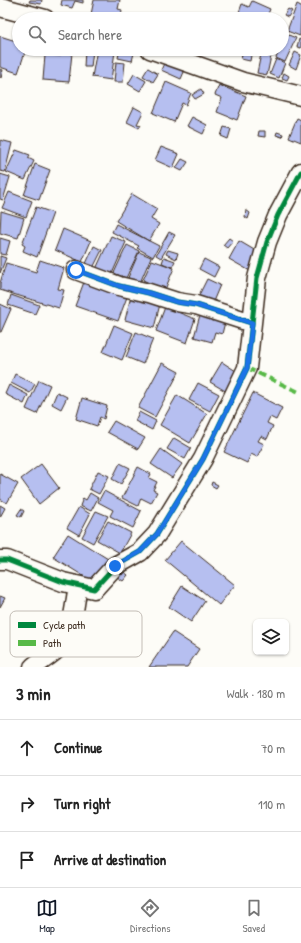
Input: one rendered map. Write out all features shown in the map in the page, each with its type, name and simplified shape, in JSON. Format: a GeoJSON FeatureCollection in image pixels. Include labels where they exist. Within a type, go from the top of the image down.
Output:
{"type":"FeatureCollection","features":[{"type":"Feature","properties":{"kind":"street"},"geometry":{"type":"LineString","coordinates":[[0,7],[19,12]]}},
{"type":"Feature","properties":{"kind":"street"},"geometry":{"type":"LineString","coordinates":[[170,56],[243,82],[301,96]]}},
{"type":"Feature","properties":{"kind":"street"},"geometry":{"type":"LineString","coordinates":[[0,560],[7,560],[63,582],[94,589],[115,566],[140,552],[157,534],[203,459],[247,368],[257,278],[267,242],[278,215],[301,172]]}},
{"type":"Feature","properties":{"kind":"street"},"geometry":{"type":"LineString","coordinates":[[76,270],[119,286],[149,293],[177,302],[196,305],[252,323]]}},
{"type":"Feature","properties":{"kind":"street"},"geometry":{"type":"LineString","coordinates":[[73,611],[78,586]]}},
{"type":"Feature","properties":{"kind":"street"},"geometry":{"type":"LineString","coordinates":[[33,667],[46,657]]}},
{"type":"Feature","properties":{"kind":"building"},"geometry":{"type":"Polygon","coordinates":[[[30,0],[42,0],[41,4],[29,2],[30,0]]]}},
{"type":"Feature","properties":{"kind":"building"},"geometry":{"type":"Polygon","coordinates":[[[62,0],[83,0],[83,3],[75,1],[72,8],[61,5],[62,0]]]}},
{"type":"Feature","properties":{"kind":"building"},"geometry":{"type":"Polygon","coordinates":[[[94,0],[120,0],[118,9],[122,10],[122,12],[91,12],[94,0]]]}},
{"type":"Feature","properties":{"kind":"building"},"geometry":{"type":"Polygon","coordinates":[[[252,1],[270,9],[269,12],[239,12],[242,4],[249,7],[252,1]]]}},
{"type":"Feature","properties":{"kind":"building"},"geometry":{"type":"Polygon","coordinates":[[[297,4],[301,6],[300,36],[289,32],[289,26],[297,4]]]}},
{"type":"Feature","properties":{"kind":"building"},"geometry":{"type":"Polygon","coordinates":[[[288,9],[292,11],[289,16],[289,12],[286,12],[288,9]]]}},
{"type":"Feature","properties":{"kind":"building"},"geometry":{"type":"Polygon","coordinates":[[[289,35],[296,38],[289,53],[289,35]]]}},
{"type":"Feature","properties":{"kind":"building"},"geometry":{"type":"Polygon","coordinates":[[[0,36],[12,40],[12,56],[24,56],[18,73],[0,67],[0,36]]]}},
{"type":"Feature","properties":{"kind":"building"},"geometry":{"type":"Polygon","coordinates":[[[299,39],[301,40],[301,48],[297,47],[299,39]]]}},
{"type":"Feature","properties":{"kind":"building"},"geometry":{"type":"Polygon","coordinates":[[[295,52],[301,55],[296,69],[289,65],[295,52]]]}},
{"type":"Feature","properties":{"kind":"building"},"geometry":{"type":"Polygon","coordinates":[[[45,56],[72,56],[69,82],[43,80],[45,56]]]}},
{"type":"Feature","properties":{"kind":"building"},"geometry":{"type":"Polygon","coordinates":[[[85,56],[92,56],[91,67],[84,67],[85,56]]]}},
{"type":"Feature","properties":{"kind":"building"},"geometry":{"type":"Polygon","coordinates":[[[96,56],[114,56],[111,80],[92,77],[96,56]]]}},
{"type":"Feature","properties":{"kind":"building"},"geometry":{"type":"Polygon","coordinates":[[[118,56],[133,56],[132,61],[118,58],[118,56]]]}},
{"type":"Feature","properties":{"kind":"building"},"geometry":{"type":"Polygon","coordinates":[[[242,56],[251,56],[250,61],[241,59],[242,56]]]}},
{"type":"Feature","properties":{"kind":"building"},"geometry":{"type":"Polygon","coordinates":[[[261,56],[271,56],[267,75],[257,73],[261,56]]]}},
{"type":"Feature","properties":{"kind":"building"},"geometry":{"type":"Polygon","coordinates":[[[277,56],[288,56],[285,62],[276,58],[277,56]]]}},
{"type":"Feature","properties":{"kind":"building"},"geometry":{"type":"Polygon","coordinates":[[[167,57],[187,65],[181,79],[161,70],[167,57]]]}},
{"type":"Feature","properties":{"kind":"building"},"geometry":{"type":"Polygon","coordinates":[[[276,59],[285,63],[279,78],[270,74],[276,59]]]}},
{"type":"Feature","properties":{"kind":"building"},"geometry":{"type":"Polygon","coordinates":[[[116,62],[125,63],[123,82],[114,82],[116,62]]]}},
{"type":"Feature","properties":{"kind":"building"},"geometry":{"type":"Polygon","coordinates":[[[148,68],[158,74],[153,82],[143,76],[148,68]]]}},
{"type":"Feature","properties":{"kind":"building"},"geometry":{"type":"Polygon","coordinates":[[[0,69],[3,70],[1,78],[0,77],[0,69]]]}},
{"type":"Feature","properties":{"kind":"building"},"geometry":{"type":"Polygon","coordinates":[[[284,73],[289,76],[287,80],[282,78],[284,73]]]}},
{"type":"Feature","properties":{"kind":"building"},"geometry":{"type":"Polygon","coordinates":[[[134,74],[146,81],[140,91],[128,84],[134,74]]]}},
{"type":"Feature","properties":{"kind":"building"},"geometry":{"type":"Polygon","coordinates":[[[166,82],[191,93],[186,105],[182,103],[174,122],[153,113],[166,82]]]}},
{"type":"Feature","properties":{"kind":"building"},"geometry":{"type":"Polygon","coordinates":[[[219,85],[246,96],[237,120],[217,112],[222,98],[215,95],[219,85]]]}},
{"type":"Feature","properties":{"kind":"building"},"geometry":{"type":"Polygon","coordinates":[[[201,89],[204,94],[195,99],[192,95],[201,89]]]}},
{"type":"Feature","properties":{"kind":"building"},"geometry":{"type":"Polygon","coordinates":[[[134,107],[143,112],[137,124],[141,125],[139,128],[127,122],[134,107]]]}},
{"type":"Feature","properties":{"kind":"building"},"geometry":{"type":"Polygon","coordinates":[[[192,117],[207,125],[203,134],[187,126],[192,117]]]}},
{"type":"Feature","properties":{"kind":"building"},"geometry":{"type":"Polygon","coordinates":[[[297,118],[301,120],[301,142],[289,137],[297,118]]]}},
{"type":"Feature","properties":{"kind":"building"},"geometry":{"type":"Polygon","coordinates":[[[224,127],[231,129],[228,139],[221,136],[224,127]]]}},
{"type":"Feature","properties":{"kind":"building"},"geometry":{"type":"Polygon","coordinates":[[[259,131],[265,131],[265,137],[258,136],[259,131]]]}},
{"type":"Feature","properties":{"kind":"building"},"geometry":{"type":"Polygon","coordinates":[[[277,132],[283,134],[282,137],[276,135],[277,132]]]}},
{"type":"Feature","properties":{"kind":"building"},"geometry":{"type":"Polygon","coordinates":[[[0,140],[12,143],[5,172],[0,171],[0,140]]]}},
{"type":"Feature","properties":{"kind":"building"},"geometry":{"type":"Polygon","coordinates":[[[161,147],[179,154],[173,168],[155,160],[161,147]]]}},
{"type":"Feature","properties":{"kind":"building"},"geometry":{"type":"Polygon","coordinates":[[[16,150],[30,155],[28,158],[34,161],[25,180],[6,172],[16,150]]]}},
{"type":"Feature","properties":{"kind":"building"},"geometry":{"type":"Polygon","coordinates":[[[182,159],[188,162],[182,171],[176,168],[182,159]]]}},
{"type":"Feature","properties":{"kind":"building"},"geometry":{"type":"Polygon","coordinates":[[[35,164],[50,170],[39,200],[24,195],[35,164]]]}},
{"type":"Feature","properties":{"kind":"building"},"geometry":{"type":"Polygon","coordinates":[[[0,174],[10,177],[3,200],[0,199],[0,174]]]}},
{"type":"Feature","properties":{"kind":"building"},"geometry":{"type":"Polygon","coordinates":[[[9,192],[32,201],[26,217],[2,208],[9,192]]]}},
{"type":"Feature","properties":{"kind":"building"},"geometry":{"type":"Polygon","coordinates":[[[132,194],[157,209],[151,219],[159,224],[149,241],[116,221],[132,194]]]}},
{"type":"Feature","properties":{"kind":"building"},"geometry":{"type":"Polygon","coordinates":[[[36,207],[53,213],[37,257],[23,251],[25,246],[22,244],[36,207]]]}},
{"type":"Feature","properties":{"kind":"building"},"geometry":{"type":"Polygon","coordinates":[[[246,210],[250,213],[248,219],[245,217],[246,210]]]}},
{"type":"Feature","properties":{"kind":"building"},"geometry":{"type":"Polygon","coordinates":[[[1,211],[24,218],[18,238],[0,233],[1,211]]]}},
{"type":"Feature","properties":{"kind":"building"},"geometry":{"type":"Polygon","coordinates":[[[116,224],[159,246],[153,257],[137,248],[139,246],[112,232],[116,224]]]}},
{"type":"Feature","properties":{"kind":"building"},"geometry":{"type":"Polygon","coordinates":[[[63,229],[91,241],[82,262],[55,250],[63,229]]]}},
{"type":"Feature","properties":{"kind":"building"},"geometry":{"type":"Polygon","coordinates":[[[169,232],[175,235],[161,258],[156,255],[169,232]]]}},
{"type":"Feature","properties":{"kind":"building"},"geometry":{"type":"Polygon","coordinates":[[[111,236],[126,242],[111,276],[96,269],[111,236]]]}},
{"type":"Feature","properties":{"kind":"building"},"geometry":{"type":"Polygon","coordinates":[[[0,238],[10,241],[6,255],[0,254],[0,238]]]}},
{"type":"Feature","properties":{"kind":"building"},"geometry":{"type":"Polygon","coordinates":[[[229,238],[233,241],[227,248],[223,245],[229,238]]]}},
{"type":"Feature","properties":{"kind":"building"},"geometry":{"type":"Polygon","coordinates":[[[239,241],[261,254],[250,271],[229,259],[239,241]]]}},
{"type":"Feature","properties":{"kind":"building"},"geometry":{"type":"Polygon","coordinates":[[[127,245],[139,251],[126,278],[114,273],[127,245]]]}},
{"type":"Feature","properties":{"kind":"building"},"geometry":{"type":"Polygon","coordinates":[[[94,246],[102,250],[91,272],[84,268],[94,246]]]}},
{"type":"Feature","properties":{"kind":"building"},"geometry":{"type":"Polygon","coordinates":[[[168,250],[178,253],[176,259],[166,254],[168,250]]]}},
{"type":"Feature","properties":{"kind":"building"},"geometry":{"type":"Polygon","coordinates":[[[139,252],[151,257],[139,285],[127,280],[139,252]]]}},
{"type":"Feature","properties":{"kind":"building"},"geometry":{"type":"Polygon","coordinates":[[[0,256],[6,258],[0,273],[0,256]]]}},
{"type":"Feature","properties":{"kind":"building"},"geometry":{"type":"Polygon","coordinates":[[[164,257],[175,261],[172,267],[162,263],[164,257]]]}},
{"type":"Feature","properties":{"kind":"building"},"geometry":{"type":"Polygon","coordinates":[[[204,259],[219,267],[214,277],[199,269],[204,259]]]}},
{"type":"Feature","properties":{"kind":"building"},"geometry":{"type":"Polygon","coordinates":[[[40,260],[64,268],[58,289],[64,290],[59,308],[0,290],[0,283],[6,263],[36,272],[40,260]]]}},
{"type":"Feature","properties":{"kind":"building"},"geometry":{"type":"Polygon","coordinates":[[[152,260],[174,268],[164,292],[147,289],[149,283],[143,280],[152,260]]]}},
{"type":"Feature","properties":{"kind":"building"},"geometry":{"type":"Polygon","coordinates":[[[207,279],[220,285],[212,304],[198,297],[207,279]]]}},
{"type":"Feature","properties":{"kind":"building"},"geometry":{"type":"Polygon","coordinates":[[[84,282],[127,297],[118,321],[75,306],[84,282]]]}},
{"type":"Feature","properties":{"kind":"building"},"geometry":{"type":"Polygon","coordinates":[[[132,292],[161,300],[154,328],[125,320],[132,292]]]}},
{"type":"Feature","properties":{"kind":"building"},"geometry":{"type":"Polygon","coordinates":[[[11,295],[39,305],[35,314],[8,305],[11,295]]]}},
{"type":"Feature","properties":{"kind":"building"},"geometry":{"type":"Polygon","coordinates":[[[0,304],[11,309],[1,332],[0,332],[0,304]]]}},
{"type":"Feature","properties":{"kind":"building"},"geometry":{"type":"Polygon","coordinates":[[[165,307],[195,319],[187,343],[156,331],[165,307]]]}},
{"type":"Feature","properties":{"kind":"building"},"geometry":{"type":"Polygon","coordinates":[[[201,311],[226,318],[222,334],[215,332],[212,342],[194,337],[201,311]]]}},
{"type":"Feature","properties":{"kind":"building"},"geometry":{"type":"Polygon","coordinates":[[[114,325],[133,333],[122,360],[103,352],[114,325]]]}},
{"type":"Feature","properties":{"kind":"building"},"geometry":{"type":"Polygon","coordinates":[[[136,332],[153,339],[143,364],[126,357],[136,332]]]}},
{"type":"Feature","properties":{"kind":"building"},"geometry":{"type":"Polygon","coordinates":[[[222,362],[239,373],[227,392],[210,382],[222,362]]]}},
{"type":"Feature","properties":{"kind":"building"},"geometry":{"type":"Polygon","coordinates":[[[162,363],[179,372],[155,417],[138,408],[162,363]]]}},
{"type":"Feature","properties":{"kind":"building"},"geometry":{"type":"Polygon","coordinates":[[[15,374],[35,384],[30,393],[11,383],[15,374]]]}},
{"type":"Feature","properties":{"kind":"building"},"geometry":{"type":"Polygon","coordinates":[[[39,380],[50,385],[37,414],[26,409],[39,380]]]}},
{"type":"Feature","properties":{"kind":"building"},"geometry":{"type":"Polygon","coordinates":[[[198,383],[219,394],[210,411],[189,400],[198,383]]]}},
{"type":"Feature","properties":{"kind":"building"},"geometry":{"type":"Polygon","coordinates":[[[9,385],[28,395],[24,404],[5,394],[9,385]]]}},
{"type":"Feature","properties":{"kind":"building"},"geometry":{"type":"Polygon","coordinates":[[[57,392],[67,397],[61,409],[52,404],[57,392]]]}},
{"type":"Feature","properties":{"kind":"building"},"geometry":{"type":"Polygon","coordinates":[[[253,393],[282,408],[276,420],[270,417],[267,423],[273,426],[267,439],[261,436],[258,441],[264,444],[257,457],[251,454],[247,463],[224,452],[253,393]]]}},
{"type":"Feature","properties":{"kind":"building"},"geometry":{"type":"Polygon","coordinates":[[[177,395],[207,414],[190,443],[160,425],[177,395]]]}},
{"type":"Feature","properties":{"kind":"building"},"geometry":{"type":"Polygon","coordinates":[[[82,398],[107,406],[104,419],[100,417],[97,426],[76,419],[82,398]]]}},
{"type":"Feature","properties":{"kind":"building"},"geometry":{"type":"Polygon","coordinates":[[[139,412],[156,421],[152,430],[135,421],[139,412]]]}},
{"type":"Feature","properties":{"kind":"building"},"geometry":{"type":"Polygon","coordinates":[[[114,421],[145,438],[138,449],[107,432],[114,421]]]}},
{"type":"Feature","properties":{"kind":"building"},"geometry":{"type":"Polygon","coordinates":[[[174,438],[191,448],[185,459],[167,449],[174,438]]]}},
{"type":"Feature","properties":{"kind":"building"},"geometry":{"type":"Polygon","coordinates":[[[161,449],[182,464],[172,478],[151,464],[161,449]]]}},
{"type":"Feature","properties":{"kind":"building"},"geometry":{"type":"Polygon","coordinates":[[[120,463],[130,468],[121,484],[112,479],[120,463]]]}},
{"type":"Feature","properties":{"kind":"building"},"geometry":{"type":"Polygon","coordinates":[[[41,464],[59,488],[39,504],[21,479],[41,464]]]}},
{"type":"Feature","properties":{"kind":"building"},"geometry":{"type":"Polygon","coordinates":[[[138,467],[151,474],[149,478],[157,482],[153,490],[157,492],[151,503],[141,498],[138,506],[122,498],[138,467]]]}},
{"type":"Feature","properties":{"kind":"building"},"geometry":{"type":"Polygon","coordinates":[[[98,471],[109,476],[99,494],[89,489],[98,471]]]}},
{"type":"Feature","properties":{"kind":"building"},"geometry":{"type":"Polygon","coordinates":[[[0,474],[18,484],[7,503],[0,499],[0,474]]]}},
{"type":"Feature","properties":{"kind":"building"},"geometry":{"type":"Polygon","coordinates":[[[212,482],[218,485],[216,488],[211,485],[212,482]]]}},
{"type":"Feature","properties":{"kind":"building"},"geometry":{"type":"Polygon","coordinates":[[[104,491],[141,511],[133,528],[110,516],[113,510],[98,502],[104,491]]]}},
{"type":"Feature","properties":{"kind":"building"},"geometry":{"type":"Polygon","coordinates":[[[90,493],[98,498],[91,511],[80,506],[83,498],[86,500],[90,493]]]}},
{"type":"Feature","properties":{"kind":"building"},"geometry":{"type":"Polygon","coordinates":[[[0,505],[5,508],[0,517],[0,505]]]}},
{"type":"Feature","properties":{"kind":"building"},"geometry":{"type":"Polygon","coordinates":[[[79,507],[90,514],[79,535],[67,528],[79,507]]]}},
{"type":"Feature","properties":{"kind":"building"},"geometry":{"type":"Polygon","coordinates":[[[21,509],[24,511],[21,517],[17,515],[21,509]]]}},
{"type":"Feature","properties":{"kind":"building"},"geometry":{"type":"Polygon","coordinates":[[[96,511],[108,516],[93,543],[82,537],[96,511]]]}},
{"type":"Feature","properties":{"kind":"building"},"geometry":{"type":"Polygon","coordinates":[[[108,521],[131,533],[120,553],[97,540],[108,521]]]}},
{"type":"Feature","properties":{"kind":"building"},"geometry":{"type":"Polygon","coordinates":[[[68,534],[108,559],[93,582],[53,557],[68,534]]]}},
{"type":"Feature","properties":{"kind":"building"},"geometry":{"type":"Polygon","coordinates":[[[181,541],[235,585],[219,605],[165,560],[181,541]]]}},
{"type":"Feature","properties":{"kind":"building"},"geometry":{"type":"Polygon","coordinates":[[[124,572],[128,575],[123,581],[117,577],[120,573],[122,575],[124,572]]]}},
{"type":"Feature","properties":{"kind":"building"},"geometry":{"type":"Polygon","coordinates":[[[182,586],[205,601],[191,622],[169,607],[182,586]]]}},
{"type":"Feature","properties":{"kind":"building"},"geometry":{"type":"Polygon","coordinates":[[[0,596],[5,598],[0,607],[0,596]]]}},
{"type":"Feature","properties":{"kind":"building"},"geometry":{"type":"Polygon","coordinates":[[[173,632],[199,649],[187,667],[149,667],[173,632]]]}},
{"type":"Feature","properties":{"kind":"marked path"},"geometry":{"type":"LineString","coordinates":[[247,368],[301,393]]}},
{"type":"Feature","properties":{"kind":"cycle path"},"geometry":{"type":"LineString","coordinates":[[0,560],[7,560],[63,582],[94,589],[115,566],[140,552],[157,534],[203,459],[247,368],[257,278],[267,242],[278,215],[301,172]]}},
{"type":"Feature","properties":{"kind":"cycle path"},"geometry":{"type":"LineString","coordinates":[[76,270],[119,286],[149,293],[177,302],[196,305],[252,323]]}},
{"type":"Feature","properties":{"kind":"route"},"geometry":{"type":"LineString","coordinates":[[76,270],[119,286],[149,293],[177,302],[196,305],[252,323],[247,368],[203,459],[157,534],[140,552],[115,566]]}}]}
